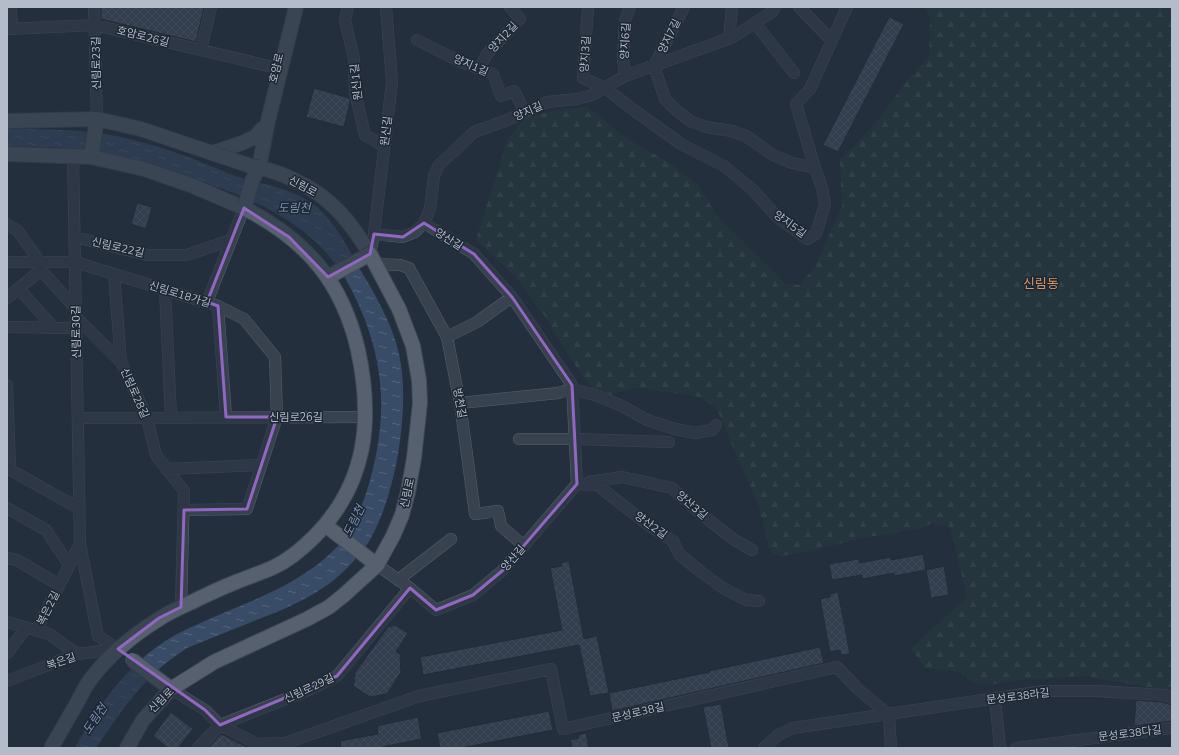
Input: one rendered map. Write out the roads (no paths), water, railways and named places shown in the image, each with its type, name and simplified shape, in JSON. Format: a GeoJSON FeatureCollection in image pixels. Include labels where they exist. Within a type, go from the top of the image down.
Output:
{"type":"FeatureCollection","features":[{"type":"Feature","properties":{"kind":"main road","name":"호암로"},"geometry":{"type":"LineString","coordinates":[[264,130],[276,68],[291,7]]}},
{"type":"Feature","properties":{"kind":"main road"},"geometry":{"type":"LineString","coordinates":[[244,206],[255,171],[264,130],[296,7]]}},
{"type":"Feature","properties":{"kind":"main road"},"geometry":{"type":"LineString","coordinates":[[7,121],[97,119],[141,129],[212,153],[255,137],[264,130]]}},
{"type":"Feature","properties":{"kind":"main road"},"geometry":{"type":"LineString","coordinates":[[91,155],[97,119]]}},
{"type":"Feature","properties":{"kind":"main road"},"geometry":{"type":"LineString","coordinates":[[264,130],[269,155],[282,175]]}},
{"type":"Feature","properties":{"kind":"main road","name":"신림로"},"geometry":{"type":"LineString","coordinates":[[127,748],[142,720],[171,689],[214,662],[307,619],[329,607],[377,565],[393,536],[402,515],[414,458],[420,403],[419,380],[413,346],[399,309],[373,259],[346,218],[334,206],[308,187],[293,179],[282,175],[255,171],[212,153]]}},
{"type":"Feature","properties":{"kind":"main road"},"geometry":{"type":"LineString","coordinates":[[7,154],[73,156],[91,155],[144,169],[244,206],[290,237],[315,261],[328,277],[344,305],[354,332],[361,368],[366,417],[364,442],[358,466],[350,487],[325,526],[305,546],[291,557],[274,567],[233,583],[159,618],[118,649],[89,681],[51,748]]}},
{"type":"Feature","properties":{"kind":"main road"},"geometry":{"type":"LineString","coordinates":[[328,277],[373,259]]}},
{"type":"Feature","properties":{"kind":"main road"},"geometry":{"type":"LineString","coordinates":[[325,526],[377,565]]}},
{"type":"Feature","properties":{"kind":"main road"},"geometry":{"type":"LineString","coordinates":[[118,649],[171,689]]}},
{"type":"Feature","properties":{"kind":"street"},"geometry":{"type":"LineString","coordinates":[[9,29],[11,7]]}},
{"type":"Feature","properties":{"kind":"street","name":"신림로23길"},"geometry":{"type":"LineString","coordinates":[[94,7],[97,119]]}},
{"type":"Feature","properties":{"kind":"street"},"geometry":{"type":"LineString","coordinates":[[201,50],[211,7]]}},
{"type":"Feature","properties":{"kind":"street","name":"원신1길"},"geometry":{"type":"LineString","coordinates":[[348,7],[345,20],[354,58],[355,93],[365,135],[384,146]]}},
{"type":"Feature","properties":{"kind":"street","name":"원신길"},"geometry":{"type":"LineString","coordinates":[[373,259],[374,234],[392,82],[386,7]]}},
{"type":"Feature","properties":{"kind":"street","name":"양지2길"},"geometry":{"type":"LineString","coordinates":[[479,69],[487,54],[520,19],[510,7]]}},
{"type":"Feature","properties":{"kind":"street","name":"양지3길"},"geometry":{"type":"LineString","coordinates":[[588,7],[583,78],[605,88]]}},
{"type":"Feature","properties":{"kind":"street","name":"양지6길"},"geometry":{"type":"LineString","coordinates":[[625,76],[623,59],[625,20],[630,7]]}},
{"type":"Feature","properties":{"kind":"street","name":"양지7길"},"geometry":{"type":"LineString","coordinates":[[654,66],[684,7]]}},
{"type":"Feature","properties":{"kind":"street"},"geometry":{"type":"LineString","coordinates":[[729,39],[732,7]]}},
{"type":"Feature","properties":{"kind":"street","name":"양지길"},"geometry":{"type":"LineString","coordinates":[[424,223],[430,209],[434,176],[439,165],[474,132],[504,121],[547,102],[592,95],[625,76],[729,39],[772,12],[775,7]]}},
{"type":"Feature","properties":{"kind":"street"},"geometry":{"type":"LineString","coordinates":[[799,7],[832,41]]}},
{"type":"Feature","properties":{"kind":"street"},"geometry":{"type":"LineString","coordinates":[[654,66],[665,99],[690,121],[706,127],[746,136],[774,155],[792,163],[815,168],[796,104],[810,89],[847,7]]}},
{"type":"Feature","properties":{"kind":"street"},"geometry":{"type":"LineString","coordinates":[[755,23],[794,73]]}},
{"type":"Feature","properties":{"kind":"street","name":"호암로26길"},"geometry":{"type":"LineString","coordinates":[[9,29],[95,24],[276,68]]}},
{"type":"Feature","properties":{"kind":"street","name":"양지1길"},"geometry":{"type":"LineString","coordinates":[[417,40],[459,61],[493,74],[501,96],[514,91],[525,112]]}},
{"type":"Feature","properties":{"kind":"street","name":"양지5길"},"geometry":{"type":"LineString","coordinates":[[605,88],[681,144],[724,166],[753,190],[777,217],[807,239],[816,234],[825,204],[822,188],[815,168]]}},
{"type":"Feature","properties":{"kind":"street","name":"신림로30길"},"geometry":{"type":"LineString","coordinates":[[73,156],[80,544],[98,636],[118,649]]}},
{"type":"Feature","properties":{"kind":"street"},"geometry":{"type":"LineString","coordinates":[[207,302],[244,206]]}},
{"type":"Feature","properties":{"kind":"street"},"geometry":{"type":"LineString","coordinates":[[374,234],[403,237],[414,232],[424,223]]}},
{"type":"Feature","properties":{"kind":"street","name":"양산길"},"geometry":{"type":"LineString","coordinates":[[377,565],[410,588],[436,610],[473,595],[502,571],[576,484],[572,385],[512,297],[474,254],[424,223]]}},
{"type":"Feature","properties":{"kind":"street"},"geometry":{"type":"LineString","coordinates":[[7,224],[18,231],[76,318],[54,328],[7,327]]}},
{"type":"Feature","properties":{"kind":"street","name":"신림로22길"},"geometry":{"type":"LineString","coordinates":[[75,237],[147,254],[187,254],[231,240]]}},
{"type":"Feature","properties":{"kind":"street","name":"방천길"},"geometry":{"type":"LineString","coordinates":[[373,259],[410,268],[447,337],[460,403],[475,514],[498,511],[501,526],[524,546]]}},
{"type":"Feature","properties":{"kind":"street","name":"신림로18가길"},"geometry":{"type":"LineString","coordinates":[[7,262],[41,266],[75,262],[207,302],[244,319],[275,357],[277,417]]}},
{"type":"Feature","properties":{"kind":"street"},"geometry":{"type":"LineString","coordinates":[[7,298],[19,289],[41,266]]}},
{"type":"Feature","properties":{"kind":"street","name":"신림로28길"},"geometry":{"type":"LineString","coordinates":[[114,274],[122,362],[147,418],[156,456],[184,491],[181,607]]}},
{"type":"Feature","properties":{"kind":"street"},"geometry":{"type":"LineString","coordinates":[[19,289],[54,328]]}},
{"type":"Feature","properties":{"kind":"street"},"geometry":{"type":"LineString","coordinates":[[165,289],[171,418]]}},
{"type":"Feature","properties":{"kind":"street"},"geometry":{"type":"LineString","coordinates":[[447,337],[477,322],[512,297]]}},
{"type":"Feature","properties":{"kind":"street"},"geometry":{"type":"LineString","coordinates":[[218,306],[226,417]]}},
{"type":"Feature","properties":{"kind":"street","name":"신림로28길"},"geometry":{"type":"LineString","coordinates":[[76,318],[122,362]]}},
{"type":"Feature","properties":{"kind":"street"},"geometry":{"type":"LineString","coordinates":[[7,385],[9,469],[80,509]]}},
{"type":"Feature","properties":{"kind":"street"},"geometry":{"type":"LineString","coordinates":[[460,403],[558,393],[572,389],[595,395],[647,420],[675,429],[695,433],[712,430],[716,425]]}},
{"type":"Feature","properties":{"kind":"street"},"geometry":{"type":"LineString","coordinates":[[184,510],[246,509],[277,417]]}},
{"type":"Feature","properties":{"kind":"street","name":"신림로26길"},"geometry":{"type":"LineString","coordinates":[[78,418],[366,417]]}},
{"type":"Feature","properties":{"kind":"street"},"geometry":{"type":"LineString","coordinates":[[519,439],[669,442]]}},
{"type":"Feature","properties":{"kind":"street"},"geometry":{"type":"LineString","coordinates":[[166,469],[261,465]]}},
{"type":"Feature","properties":{"kind":"street","name":"양산3길"},"geometry":{"type":"LineString","coordinates":[[576,484],[622,476],[672,488],[705,517],[727,534],[752,550]]}},
{"type":"Feature","properties":{"kind":"street","name":"양산2길"},"geometry":{"type":"LineString","coordinates":[[576,484],[597,485],[651,527],[673,541],[679,554],[723,588],[746,600],[759,601]]}},
{"type":"Feature","properties":{"kind":"street"},"geometry":{"type":"LineString","coordinates":[[7,508],[46,530],[69,566]]}},
{"type":"Feature","properties":{"kind":"street"},"geometry":{"type":"LineString","coordinates":[[398,580],[451,539]]}},
{"type":"Feature","properties":{"kind":"street","name":"복은2길"},"geometry":{"type":"LineString","coordinates":[[7,653],[31,629],[59,585],[80,544]]}},
{"type":"Feature","properties":{"kind":"street","name":"복은2길"},"geometry":{"type":"LineString","coordinates":[[7,558],[16,560],[59,585]]}},
{"type":"Feature","properties":{"kind":"street","name":"신림로29길"},"geometry":{"type":"LineString","coordinates":[[198,748],[220,725],[311,689],[337,676],[410,588]]}},
{"type":"Feature","properties":{"kind":"street","name":"복은2길"},"geometry":{"type":"LineString","coordinates":[[7,622],[49,634],[77,654]]}},
{"type":"Feature","properties":{"kind":"street","name":"복은길"},"geometry":{"type":"LineString","coordinates":[[7,681],[77,654],[118,649]]}},
{"type":"Feature","properties":{"kind":"street","name":"문성로38길"},"geometry":{"type":"LineString","coordinates":[[220,725],[257,744],[286,743],[419,696],[551,669],[563,729],[837,667],[858,689],[888,715]]}},
{"type":"Feature","properties":{"kind":"street"},"geometry":{"type":"LineString","coordinates":[[171,689],[205,710],[220,725]]}},
{"type":"Feature","properties":{"kind":"street","name":"문성로38라길"},"geometry":{"type":"LineString","coordinates":[[888,715],[1044,691],[1097,691],[1166,695],[1172,698]]}},
{"type":"Feature","properties":{"kind":"street"},"geometry":{"type":"LineString","coordinates":[[995,698],[1000,748]]}},
{"type":"Feature","properties":{"kind":"street"},"geometry":{"type":"LineString","coordinates":[[764,748],[778,735],[793,728],[888,715],[892,748]]}},
{"type":"Feature","properties":{"kind":"street","name":"문성로38다길"},"geometry":{"type":"LineString","coordinates":[[1016,748],[1172,728]]}},
{"type":"Feature","properties":{"kind":"water","name":"도림천"},"geometry":{"type":"Polygon","coordinates":[[[7,129],[73,130],[105,134],[146,143],[172,151],[235,176],[275,186],[294,193],[312,203],[332,223],[348,247],[382,308],[392,331],[399,354],[403,399],[402,425],[398,451],[386,502],[378,524],[361,553],[338,577],[316,593],[279,611],[187,648],[172,658],[136,693],[96,748],[75,748],[107,697],[134,666],[149,653],[165,641],[183,631],[263,596],[302,575],[320,563],[336,548],[345,536],[354,523],[367,492],[378,443],[381,400],[377,359],[370,333],[354,294],[335,263],[307,234],[280,215],[217,187],[150,166],[87,150],[7,146],[7,129]]]}},
{"type":"Feature","properties":{"kind":"district","name":"신림동"},"geometry":{"type":"Point","coordinates":[1041,283]}}]}
